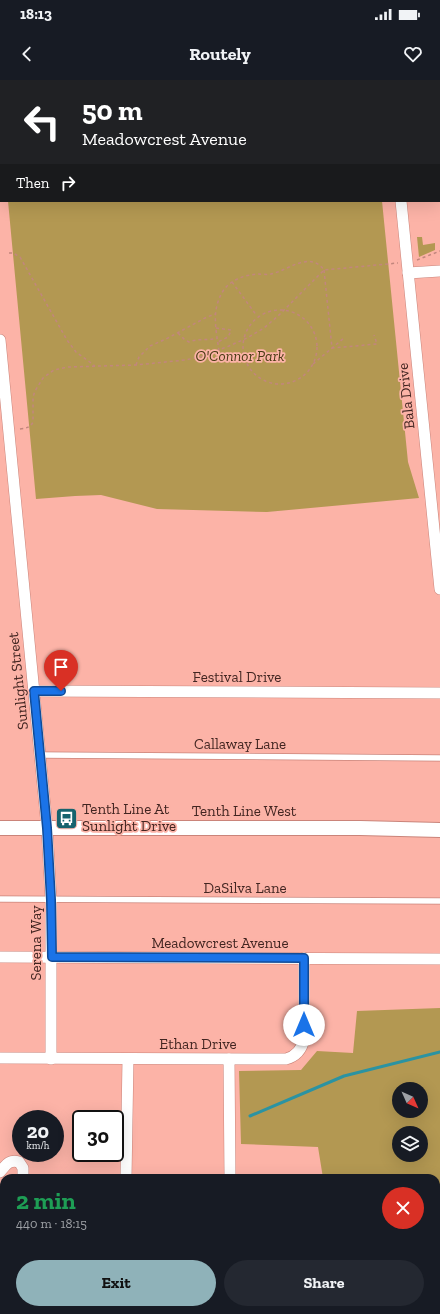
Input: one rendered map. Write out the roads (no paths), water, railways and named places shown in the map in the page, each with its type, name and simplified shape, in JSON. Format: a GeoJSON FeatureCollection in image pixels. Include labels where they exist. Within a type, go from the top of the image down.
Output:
{"type":"FeatureCollection","features":[{"type":"Feature","properties":{"kind":"street","name":"Bala Drive"},"geometry":{"type":"LineString","coordinates":[[401,202],[440,589]]}},
{"type":"Feature","properties":{"kind":"street"},"geometry":{"type":"LineString","coordinates":[[408,273],[440,271]]}},
{"type":"Feature","properties":{"kind":"street","name":"Sunlight Street"},"geometry":{"type":"LineString","coordinates":[[0,340],[4,418],[34,691],[47,828]]}},
{"type":"Feature","properties":{"kind":"street","name":"Festival Drive"},"geometry":{"type":"LineString","coordinates":[[34,691],[440,693]]}},
{"type":"Feature","properties":{"kind":"street","name":"Tenth Line West"},"geometry":{"type":"LineString","coordinates":[[0,828],[360,828],[440,830]]}},
{"type":"Feature","properties":{"kind":"street","name":"Serena Way"},"geometry":{"type":"LineString","coordinates":[[47,828],[51,900],[52,957],[51,1059]]}},
{"type":"Feature","properties":{"kind":"street","name":"Meadowcrest Avenue"},"geometry":{"type":"LineString","coordinates":[[0,957],[440,959]]}},
{"type":"Feature","properties":{"kind":"street","name":"Ethan Drive"},"geometry":{"type":"LineString","coordinates":[[0,1058],[286,1059],[292,1057],[300,1050],[304,1038],[304,958]]}},
{"type":"Feature","properties":{"kind":"street"},"geometry":{"type":"LineString","coordinates":[[126,1174],[128,1059]]}},
{"type":"Feature","properties":{"kind":"street"},"geometry":{"type":"LineString","coordinates":[[229,1060],[230,1174]]}},
{"type":"Feature","properties":{"kind":"street"},"geometry":{"type":"LineString","coordinates":[[0,1172],[8,1162],[14,1160],[19,1162],[23,1168],[23,1174]]}},
{"type":"Feature","properties":{"kind":"lane","name":"Callaway Lane"},"geometry":{"type":"LineString","coordinates":[[40,755],[440,758]]}},
{"type":"Feature","properties":{"kind":"lane","name":"DaSilva Lane"},"geometry":{"type":"LineString","coordinates":[[0,899],[440,901]]}},
{"type":"Feature","properties":{"kind":"waterway"},"geometry":{"type":"LineString","coordinates":[[250,1116],[344,1076],[440,1052]]}},
{"type":"Feature","properties":{"kind":"place","name":"Tenth Line At Sunlight Drive"},"geometry":{"type":"Point","coordinates":[67,818]}},
{"type":"Feature","properties":{"kind":"park label","name":"O'Connor Park"},"geometry":{"type":"Point","coordinates":[240,356]}}]}
